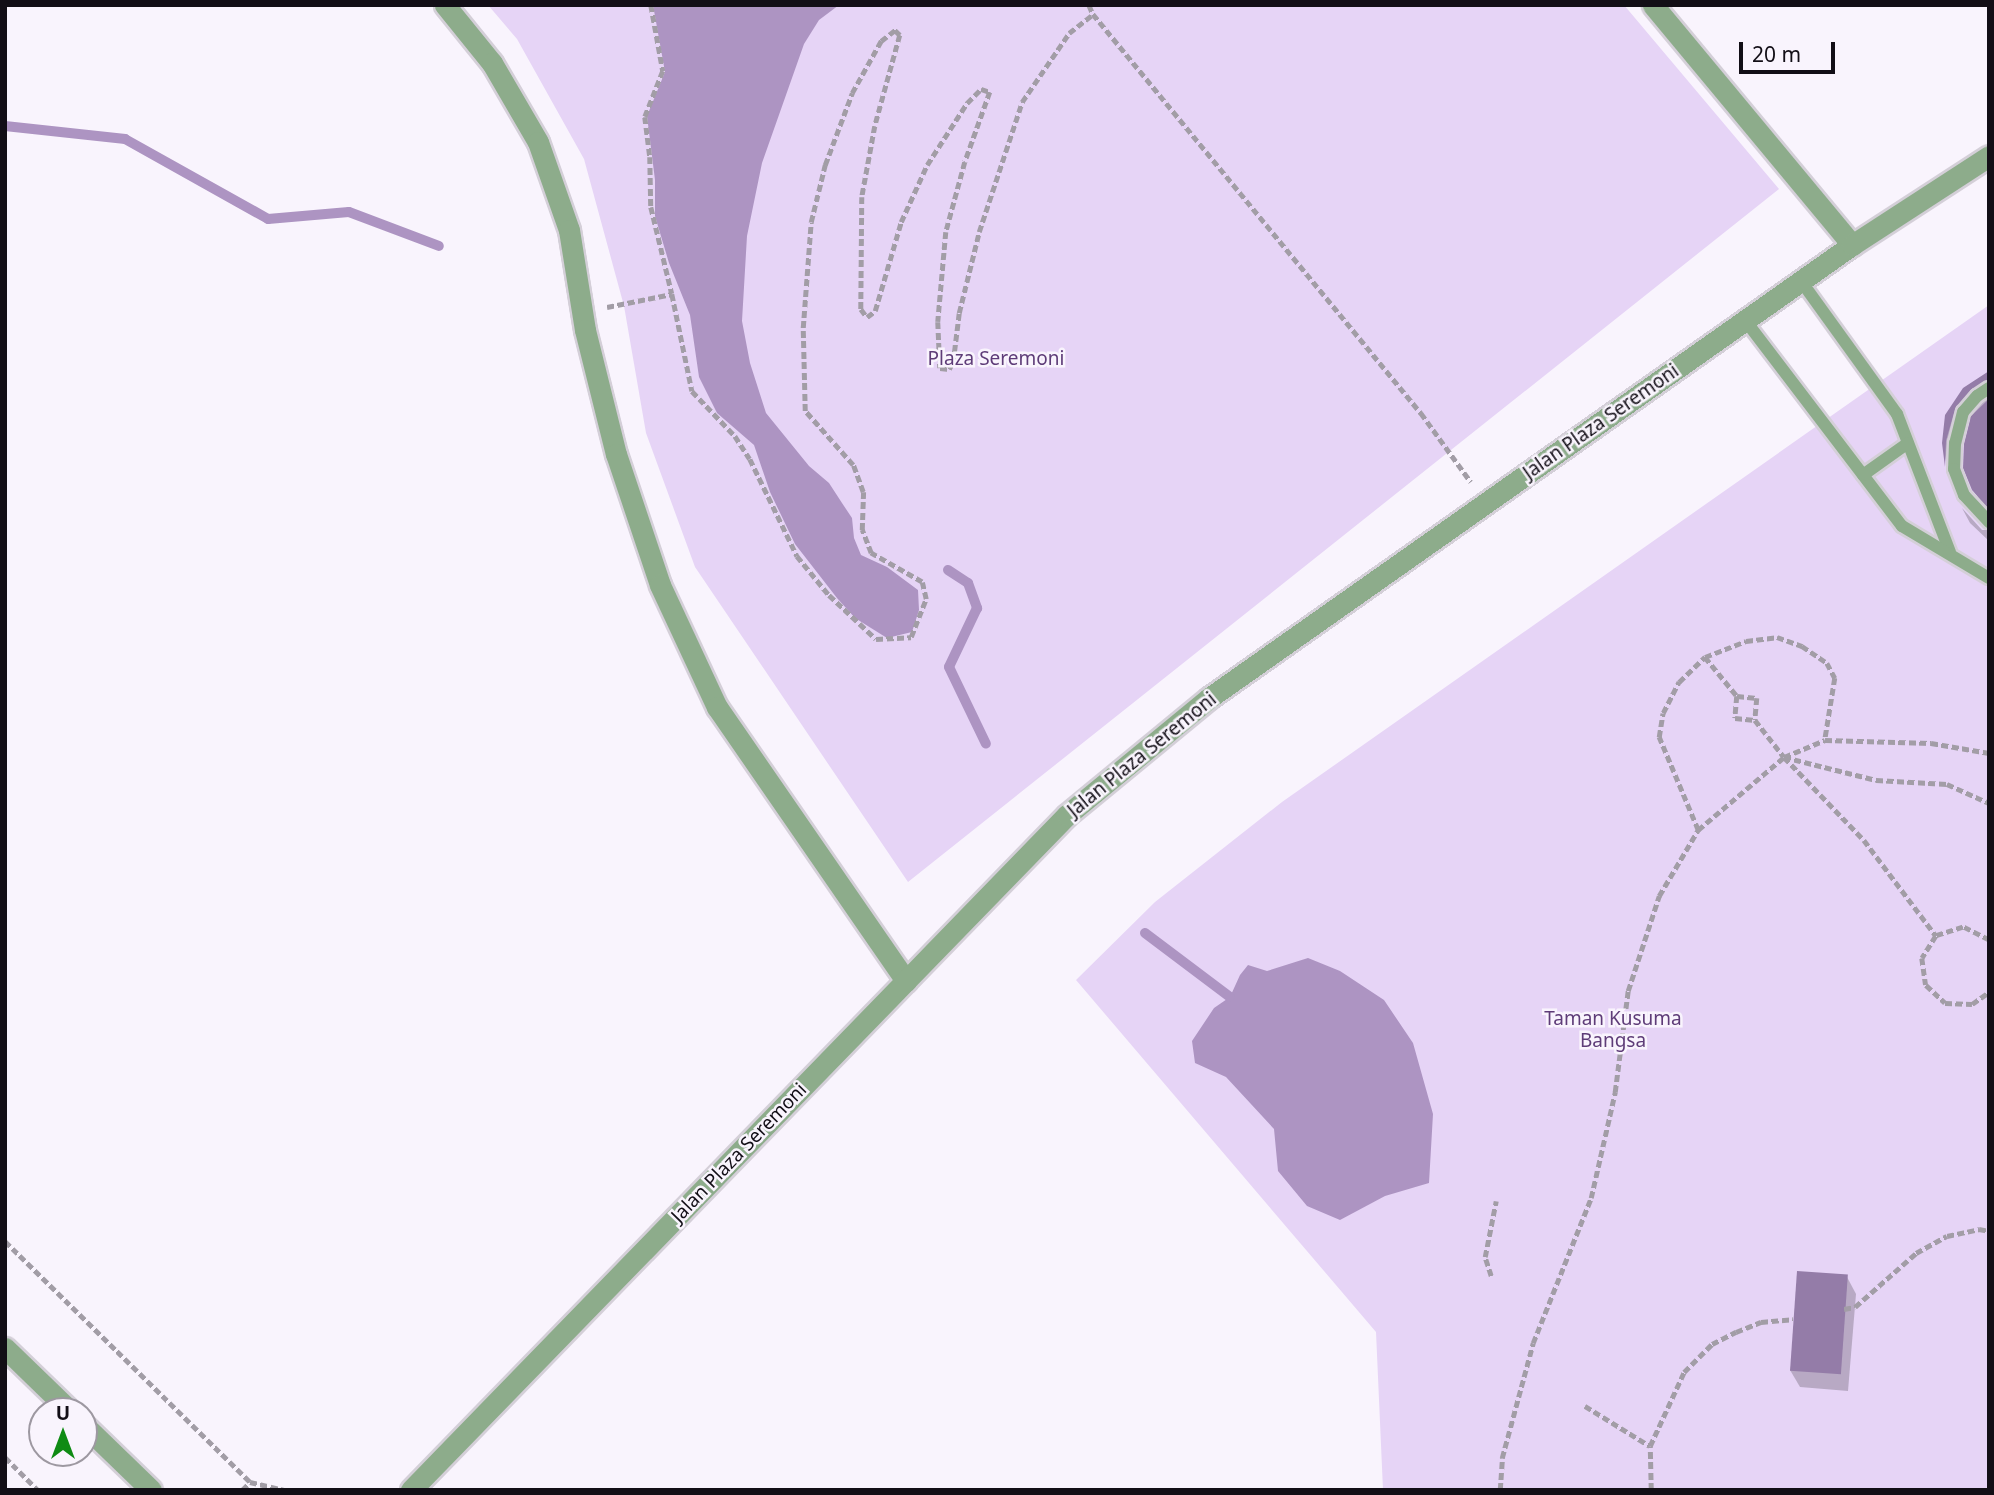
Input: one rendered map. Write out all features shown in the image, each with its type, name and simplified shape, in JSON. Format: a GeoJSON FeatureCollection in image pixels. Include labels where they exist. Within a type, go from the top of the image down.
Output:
{"type":"FeatureCollection","features":[{"type":"Feature","properties":{"kind":"street"},"geometry":{"type":"LineString","coordinates":[[445,5],[492,63],[538,142],[569,230],[583,312],[616,454],[660,585],[716,707],[906,981]]}},
{"type":"Feature","properties":{"kind":"street"},"geometry":{"type":"LineString","coordinates":[[1653,5],[1852,245]]}},
{"type":"Feature","properties":{"kind":"street","name":"Jalan Plaza Seremoni"},"geometry":{"type":"LineString","coordinates":[[411,1490],[1067,815],[1209,698],[1852,245],[1989,156]]}},
{"type":"Feature","properties":{"kind":"street"},"geometry":{"type":"LineString","coordinates":[[5,1348],[56,1397]]}},
{"type":"Feature","properties":{"kind":"street"},"geometry":{"type":"LineString","coordinates":[[98,1439],[151,1490]]}},
{"type":"Feature","properties":{"kind":"lane"},"geometry":{"type":"LineString","coordinates":[[1801,281],[1897,414],[1950,552]]}},
{"type":"Feature","properties":{"kind":"lane"},"geometry":{"type":"LineString","coordinates":[[1745,320],[1902,526],[1950,552],[1989,578]]}},
{"type":"Feature","properties":{"kind":"lane"},"geometry":{"type":"LineString","coordinates":[[1989,388],[1977,396],[1963,412],[1955,443],[1954,469],[1964,495],[1989,522]]}},
{"type":"Feature","properties":{"kind":"lane"},"geometry":{"type":"LineString","coordinates":[[1863,475],[1908,443]]}},
{"type":"Feature","properties":{"kind":"path"},"geometry":{"type":"LineString","coordinates":[[651,5],[663,71],[645,117],[650,157],[651,207],[692,391],[743,447],[797,556],[830,595],[876,639],[911,637],[926,599],[922,582],[871,553],[862,530],[863,492],[853,465],[805,411],[803,328],[811,222],[825,164],[852,93],[881,41],[895,30],[900,35],[875,126],[862,197],[861,309],[867,317],[875,311],[901,222],[928,164],[967,103],[981,89],[990,92],[965,162],[946,232],[938,322],[940,368],[949,369],[953,362],[959,313],[979,232],[1022,102],[1069,33],[1093,14]]}},
{"type":"Feature","properties":{"kind":"path"},"geometry":{"type":"LineString","coordinates":[[1089,5],[1093,14],[1421,413],[1486,503]]}},
{"type":"Feature","properties":{"kind":"path"},"geometry":{"type":"LineString","coordinates":[[583,312],[672,295]]}},
{"type":"Feature","properties":{"kind":"path"},"geometry":{"type":"LineString","coordinates":[[1698,830],[1659,737],[1663,712],[1679,682],[1705,657],[1746,641],[1777,637],[1827,663],[1835,678],[1825,740]]}},
{"type":"Feature","properties":{"kind":"path"},"geometry":{"type":"LineString","coordinates":[[1705,657],[1737,696],[1735,718],[1755,720]]}},
{"type":"Feature","properties":{"kind":"path"},"geometry":{"type":"LineString","coordinates":[[1737,696],[1757,698],[1755,720],[1784,757],[1864,840],[1936,936]]}},
{"type":"Feature","properties":{"kind":"path"},"geometry":{"type":"LineString","coordinates":[[1500,1490],[1502,1458],[1533,1343],[1591,1198],[1615,1092],[1628,991],[1659,896],[1698,830],[1784,757],[1825,740],[1931,743],[1989,752]]}},
{"type":"Feature","properties":{"kind":"path"},"geometry":{"type":"LineString","coordinates":[[1784,757],[1876,780],[1947,784],[1989,803]]}},
{"type":"Feature","properties":{"kind":"path"},"geometry":{"type":"LineString","coordinates":[[1989,940],[1963,927],[1936,936],[1922,958],[1926,985],[1945,1003],[1972,1004],[1989,992]]}},
{"type":"Feature","properties":{"kind":"path"},"geometry":{"type":"LineString","coordinates":[[1491,1276],[1485,1257],[1496,1200]]}},
{"type":"Feature","properties":{"kind":"path"},"geometry":{"type":"LineString","coordinates":[[1844,1309],[1854,1307],[1916,1253],[1947,1236],[1979,1229],[1989,1231]]}},
{"type":"Feature","properties":{"kind":"path"},"geometry":{"type":"LineString","coordinates":[[5,1241],[250,1482],[285,1490]]}},
{"type":"Feature","properties":{"kind":"path"},"geometry":{"type":"LineString","coordinates":[[1650,1490],[1650,1446],[1684,1372],[1713,1344],[1761,1322],[1793,1319]]}},
{"type":"Feature","properties":{"kind":"path"},"geometry":{"type":"LineString","coordinates":[[1585,1406],[1650,1446]]}},
{"type":"Feature","properties":{"kind":"path"},"geometry":{"type":"LineString","coordinates":[[5,1457],[38,1490]]}},
{"type":"Feature","properties":{"kind":"path"},"geometry":{"type":"LineString","coordinates":[[242,1490],[250,1482]]}},
{"type":"Feature","properties":{"kind":"green space","name":"Plaza Seremoni"},"geometry":{"type":"Polygon","coordinates":[[[488,5],[1624,5],[1779,189],[908,882],[695,567],[646,433],[624,306],[584,159],[517,39],[488,5]]]}},
{"type":"Feature","properties":{"kind":"green space","name":"Taman Kusuma Bangsa"},"geometry":{"type":"Polygon","coordinates":[[[1989,305],[1989,1490],[1383,1490],[1376,1332],[1076,980],[1155,902],[1282,802],[1989,305]]]}},
{"type":"Feature","properties":{"kind":"shaded area"},"geometry":{"type":"Polygon","coordinates":[[[653,5],[839,5],[819,20],[804,44],[762,163],[747,236],[742,321],[750,363],[766,413],[809,466],[829,483],[852,518],[854,538],[861,555],[887,567],[918,590],[919,610],[912,632],[887,638],[855,618],[837,598],[795,544],[770,492],[754,445],[717,413],[699,377],[690,315],[669,263],[655,216],[655,180],[647,116],[665,72],[653,5]]]}},
{"type":"Feature","properties":{"kind":"shaded area"},"geometry":{"type":"Polygon","coordinates":[[[1308,958],[1340,971],[1384,1000],[1413,1043],[1433,1114],[1429,1183],[1385,1196],[1340,1220],[1307,1206],[1278,1171],[1274,1129],[1226,1077],[1195,1063],[1192,1041],[1214,1008],[1230,997],[1248,965],[1267,971],[1308,958]]]}},
{"type":"Feature","properties":{"kind":"building"},"geometry":{"type":"Polygon","coordinates":[[[1989,371],[1989,379],[1971,390],[1955,409],[1946,441],[1945,467],[1942,443],[1945,415],[1963,388],[1989,371]]]}},
{"type":"Feature","properties":{"kind":"building"},"geometry":{"type":"Polygon","coordinates":[[[1989,399],[1989,509],[1972,490],[1963,468],[1964,444],[1971,416],[1989,399]]]}},
{"type":"Feature","properties":{"kind":"building"},"geometry":{"type":"Polygon","coordinates":[[[1797,1271],[1848,1275],[1841,1374],[1790,1371],[1797,1271]]]}},
{"type":"Feature","properties":{"kind":"waterway"},"geometry":{"type":"LineString","coordinates":[[5,126],[125,139],[268,219],[349,212],[439,246]]}},
{"type":"Feature","properties":{"kind":"waterway"},"geometry":{"type":"LineString","coordinates":[[948,570],[968,583],[977,608],[949,667],[986,744]]}},
{"type":"Feature","properties":{"kind":"waterway"},"geometry":{"type":"LineString","coordinates":[[1145,933],[1230,997]]}}]}
